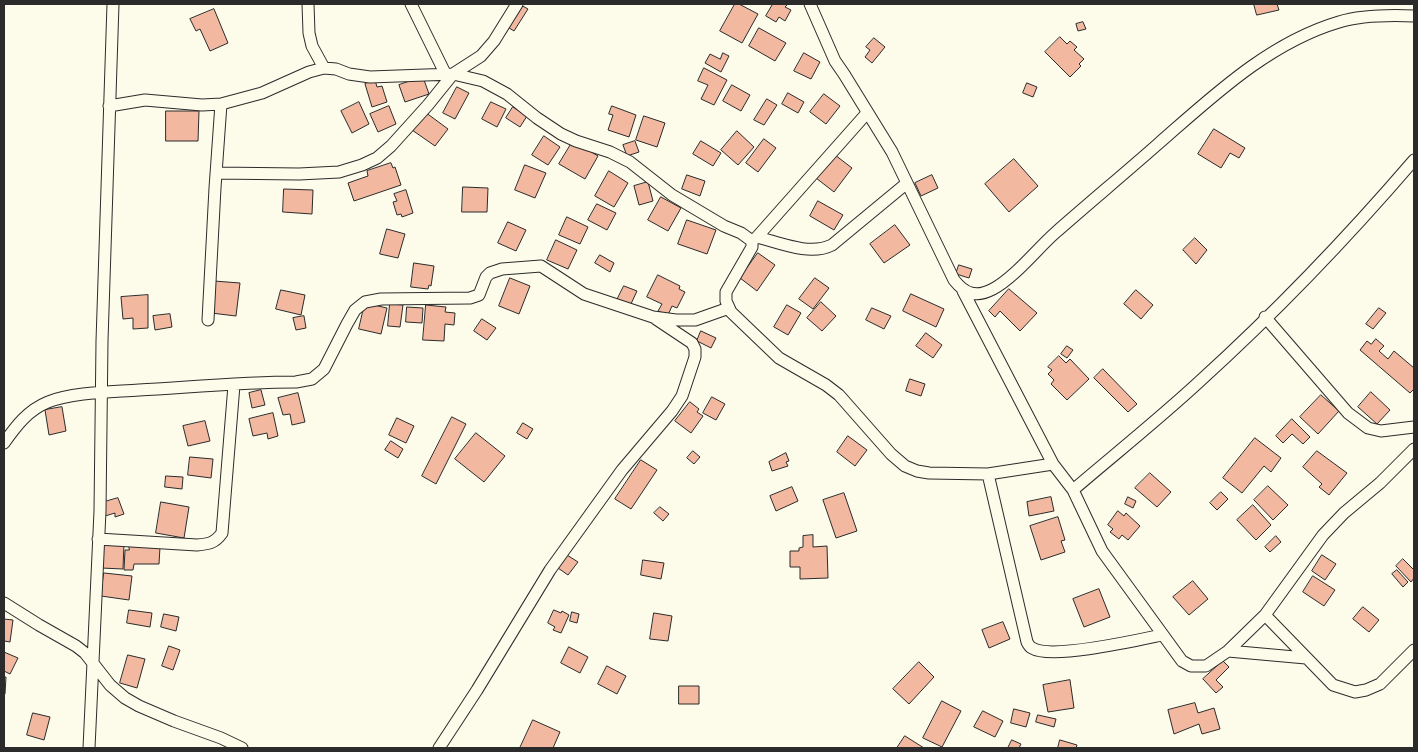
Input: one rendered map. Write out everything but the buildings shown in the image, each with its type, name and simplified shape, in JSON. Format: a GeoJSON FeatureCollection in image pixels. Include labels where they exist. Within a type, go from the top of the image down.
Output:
{"type":"FeatureCollection","features":[{"type":"Feature","properties":{"kind":"street"},"geometry":{"type":"LineString","coordinates":[[89,748],[98,539],[102,341],[113,4]]}},
{"type":"Feature","properties":{"kind":"street"},"geometry":{"type":"LineString","coordinates":[[308,4],[309,32],[312,46],[324,68]]}},
{"type":"Feature","properties":{"kind":"street"},"geometry":{"type":"LineString","coordinates":[[411,4],[449,74]]}},
{"type":"Feature","properties":{"kind":"street"},"geometry":{"type":"LineString","coordinates":[[216,172],[299,174],[339,172],[377,158],[391,146],[428,105],[449,74],[481,56],[494,41],[517,4]]}},
{"type":"Feature","properties":{"kind":"street"},"geometry":{"type":"LineString","coordinates":[[810,4],[835,61],[892,152],[954,280],[963,291],[1053,464],[1073,490],[1102,551],[1182,661],[1192,666],[1206,666],[1228,651],[1265,615],[1324,535],[1344,513],[1380,483],[1414,450]]}},
{"type":"Feature","properties":{"kind":"street"},"geometry":{"type":"LineString","coordinates":[[963,291],[984,293],[1005,281],[1054,234],[1190,116],[1264,57],[1296,40],[1340,22],[1370,18],[1414,16]]}},
{"type":"Feature","properties":{"kind":"street"},"geometry":{"type":"LineString","coordinates":[[109,106],[145,100],[202,105],[222,104],[262,93],[309,72],[324,68],[370,77],[449,74],[483,81],[507,94],[561,134],[610,152],[630,162],[672,195],[724,226],[754,239],[814,250],[824,249],[832,245],[907,183]]}},
{"type":"Feature","properties":{"kind":"street"},"geometry":{"type":"LineString","coordinates":[[208,320],[216,172],[222,104]]}},
{"type":"Feature","properties":{"kind":"street"},"geometry":{"type":"LineString","coordinates":[[867,113],[754,239],[752,247],[726,292],[726,301],[729,308],[753,334],[780,358],[826,385],[839,395],[891,454],[905,466],[929,473],[988,474],[1053,464]]}},
{"type":"Feature","properties":{"kind":"street"},"geometry":{"type":"LineString","coordinates":[[1073,490],[1200,381],[1311,274],[1414,160]]}},
{"type":"Feature","properties":{"kind":"street"},"geometry":{"type":"LineString","coordinates":[[4,443],[26,416],[49,402],[102,393],[234,384],[296,382],[312,379],[324,369],[355,310],[365,302],[381,298],[470,298],[479,295],[486,277],[490,273],[502,270],[541,266],[584,294],[653,317],[694,320],[729,308]]}},
{"type":"Feature","properties":{"kind":"street"},"geometry":{"type":"LineString","coordinates":[[439,748],[477,690],[550,570],[622,470],[672,412],[682,396],[695,357],[695,349],[692,343],[653,317]]}},
{"type":"Feature","properties":{"kind":"street"},"geometry":{"type":"LineString","coordinates":[[1266,317],[1348,413],[1368,428],[1381,431],[1414,427]]}},
{"type":"Feature","properties":{"kind":"street"},"geometry":{"type":"LineString","coordinates":[[98,539],[197,545],[211,544],[218,539],[222,534],[234,384]]}},
{"type":"Feature","properties":{"kind":"street"},"geometry":{"type":"LineString","coordinates":[[988,474],[1027,642],[1032,648],[1048,652],[1085,649],[1162,635]]}},
{"type":"Feature","properties":{"kind":"street"},"geometry":{"type":"LineString","coordinates":[[4,603],[76,646],[125,698],[174,721],[221,738],[242,748]]}},
{"type":"Feature","properties":{"kind":"street"},"geometry":{"type":"LineString","coordinates":[[1265,615],[1332,685],[1355,692],[1380,684],[1414,650]]}},
{"type":"Feature","properties":{"kind":"street"},"geometry":{"type":"LineString","coordinates":[[1228,651],[1306,658]]}}]}
